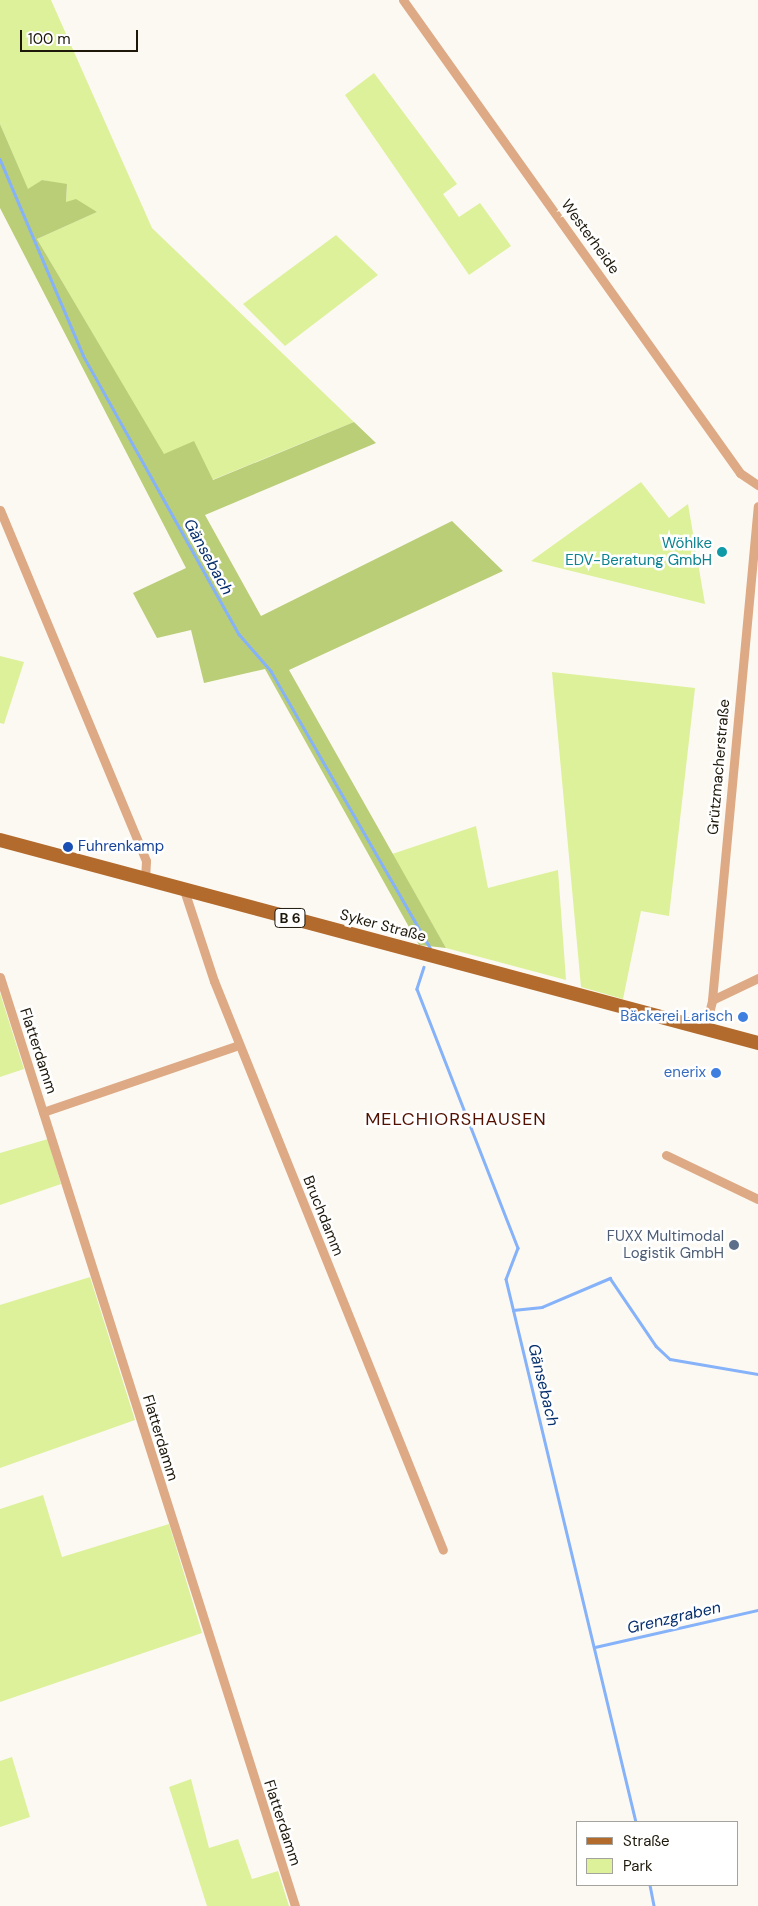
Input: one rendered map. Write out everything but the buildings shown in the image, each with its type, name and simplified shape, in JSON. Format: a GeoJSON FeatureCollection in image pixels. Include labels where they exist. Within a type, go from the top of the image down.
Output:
{"type":"FeatureCollection","features":[{"type":"Feature","properties":{"kind":"main road","name":"Syker Straße"},"geometry":{"type":"LineString","coordinates":[[0,840],[758,1043]]}},
{"type":"Feature","properties":{"kind":"street","name":"Westerheide"},"geometry":{"type":"LineString","coordinates":[[403,0],[740,473],[758,486]]}},
{"type":"Feature","properties":{"kind":"street","name":"Grützmacherstraße"},"geometry":{"type":"LineString","coordinates":[[705,1029],[712,1000],[758,506]]}},
{"type":"Feature","properties":{"kind":"street"},"geometry":{"type":"LineString","coordinates":[[0,510],[146,861],[145,879]]}},
{"type":"Feature","properties":{"kind":"street","name":"Bruchdamm"},"geometry":{"type":"LineString","coordinates":[[184,890],[188,913],[443,1550]]}},
{"type":"Feature","properties":{"kind":"street","name":"Flatterdamm"},"geometry":{"type":"LineString","coordinates":[[0,977],[295,1906]]}},
{"type":"Feature","properties":{"kind":"street"},"geometry":{"type":"LineString","coordinates":[[712,1000],[758,978]]}},
{"type":"Feature","properties":{"kind":"street"},"geometry":{"type":"LineString","coordinates":[[43,1112],[240,1044]]}},
{"type":"Feature","properties":{"kind":"street"},"geometry":{"type":"LineString","coordinates":[[666,1155],[758,1199]]}},
{"type":"Feature","properties":{"kind":"green space"},"geometry":{"type":"Polygon","coordinates":[[[0,0],[51,0],[152,228],[354,422],[212,480],[164,455],[37,239],[97,212],[66,202],[67,185],[42,180],[28,190],[0,124],[0,0]]]}},
{"type":"Feature","properties":{"kind":"green space"},"geometry":{"type":"Polygon","coordinates":[[[374,73],[457,184],[443,194],[459,217],[480,203],[511,246],[469,275],[345,95],[374,73]]]}},
{"type":"Feature","properties":{"kind":"green space"},"geometry":{"type":"Polygon","coordinates":[[[0,124],[28,189],[42,180],[67,184],[66,202],[76,199],[97,212],[37,239],[164,454],[194,441],[213,480],[354,422],[376,443],[205,515],[261,616],[452,521],[503,571],[289,670],[446,948],[419,945],[265,669],[204,683],[191,630],[157,638],[133,593],[186,568],[0,208],[0,124]]]}},
{"type":"Feature","properties":{"kind":"green space"},"geometry":{"type":"Polygon","coordinates":[[[336,235],[378,275],[285,346],[243,304],[336,235]]]}},
{"type":"Feature","properties":{"kind":"green space"},"geometry":{"type":"Polygon","coordinates":[[[641,482],[669,518],[688,504],[705,604],[531,561],[641,482]]]}},
{"type":"Feature","properties":{"kind":"green space"},"geometry":{"type":"Polygon","coordinates":[[[0,656],[24,662],[4,724],[0,723],[0,656]]]}},
{"type":"Feature","properties":{"kind":"green space"},"geometry":{"type":"Polygon","coordinates":[[[552,672],[695,688],[669,916],[641,911],[623,999],[581,987],[552,672]]]}},
{"type":"Feature","properties":{"kind":"green space"},"geometry":{"type":"Polygon","coordinates":[[[476,826],[488,888],[558,870],[566,980],[446,948],[392,854],[476,826]]]}},
{"type":"Feature","properties":{"kind":"green space"},"geometry":{"type":"Polygon","coordinates":[[[0,993],[24,1069],[0,1077],[0,993]]]}},
{"type":"Feature","properties":{"kind":"green space"},"geometry":{"type":"Polygon","coordinates":[[[48,1139],[61,1184],[0,1205],[0,1153],[48,1139]]]}},
{"type":"Feature","properties":{"kind":"green space"},"geometry":{"type":"Polygon","coordinates":[[[90,1277],[135,1420],[0,1468],[0,1305],[90,1277]]]}},
{"type":"Feature","properties":{"kind":"green space"},"geometry":{"type":"Polygon","coordinates":[[[43,1495],[62,1557],[169,1524],[202,1633],[0,1702],[0,1509],[43,1495]]]}},
{"type":"Feature","properties":{"kind":"green space"},"geometry":{"type":"Polygon","coordinates":[[[12,1757],[30,1817],[0,1827],[0,1761],[12,1757]]]}},
{"type":"Feature","properties":{"kind":"green space"},"geometry":{"type":"Polygon","coordinates":[[[191,1779],[209,1848],[238,1839],[252,1879],[278,1871],[289,1906],[207,1906],[169,1787],[191,1779]]]}},
{"type":"Feature","properties":{"kind":"waterway","name":"Gänsebach"},"geometry":{"type":"LineString","coordinates":[[0,159],[83,355],[239,634],[271,671],[430,947]]}},
{"type":"Feature","properties":{"kind":"waterway","name":"Gänsebach"},"geometry":{"type":"LineString","coordinates":[[424,967],[417,989],[518,1248],[506,1279],[636,1821]]}},
{"type":"Feature","properties":{"kind":"waterway"},"geometry":{"type":"LineString","coordinates":[[513,1310],[542,1307],[610,1278],[656,1346],[670,1359],[758,1374]]}},
{"type":"Feature","properties":{"kind":"waterway","name":"Grenzgraben"},"geometry":{"type":"LineString","coordinates":[[595,1647],[758,1610]]}},
{"type":"Feature","properties":{"kind":"waterway","name":"Gänsebach"},"geometry":{"type":"LineString","coordinates":[[650,1886],[654,1906]]}},
{"type":"Feature","properties":{"kind":"place","name":"Wöhlke EDV-Beratung GmbH"},"geometry":{"type":"Point","coordinates":[722,552]}},
{"type":"Feature","properties":{"kind":"place","name":"Fuhrenkamp"},"geometry":{"type":"Point","coordinates":[68,847]}},
{"type":"Feature","properties":{"kind":"place","name":"Bäckerei Larisch"},"geometry":{"type":"Point","coordinates":[743,1017]}},
{"type":"Feature","properties":{"kind":"place","name":"enerix"},"geometry":{"type":"Point","coordinates":[716,1073]}},
{"type":"Feature","properties":{"kind":"place","name":"FUXX Multimodal Logistik GmbH"},"geometry":{"type":"Point","coordinates":[734,1245]}},
{"type":"Feature","properties":{"kind":"district","name":"MELCHIORSHAUSEN"},"geometry":{"type":"Point","coordinates":[456,1119]}}]}
